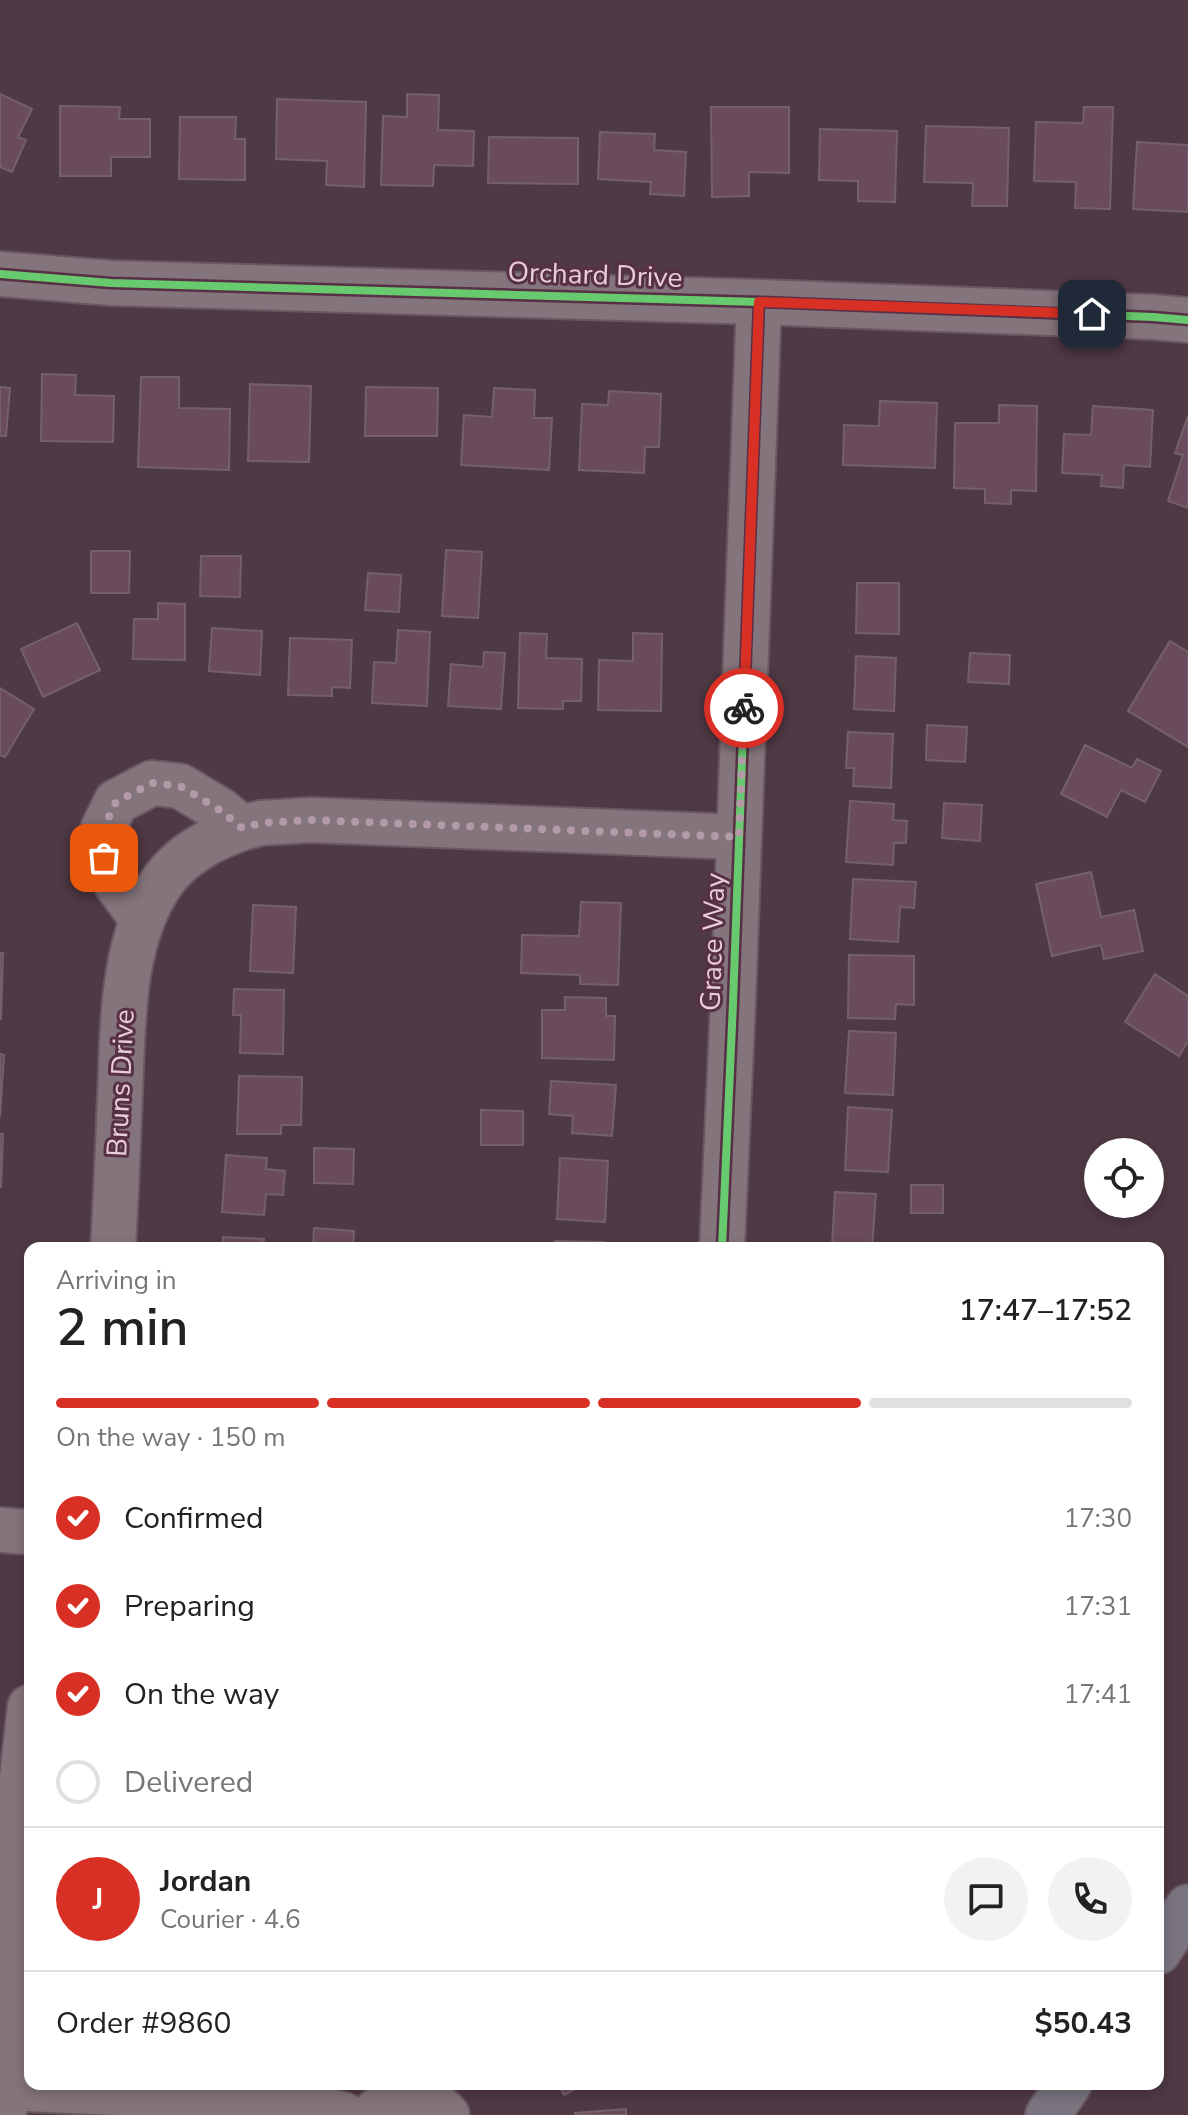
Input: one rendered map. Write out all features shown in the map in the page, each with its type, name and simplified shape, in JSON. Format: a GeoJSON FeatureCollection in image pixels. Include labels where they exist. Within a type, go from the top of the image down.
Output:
{"type":"FeatureCollection","features":[{"type":"Feature","properties":{"kind":"highway"},"geometry":{"type":"LineString","coordinates":[[1164,1943],[1188,1907]]}},
{"type":"Feature","properties":{"kind":"highway"},"geometry":{"type":"LineString","coordinates":[[1048,2115],[1065,2090]]}},
{"type":"Feature","properties":{"kind":"street","name":"Orchard Drive"},"geometry":{"type":"LineString","coordinates":[[0,274],[111,283],[759,302],[1188,320]]}},
{"type":"Feature","properties":{"kind":"street","name":"Grace Way"},"geometry":{"type":"LineString","coordinates":[[722,1242],[759,302]]}},
{"type":"Feature","properties":{"kind":"street"},"geometry":{"type":"LineString","coordinates":[[142,919],[117,885],[104,858],[103,829],[116,802],[152,783],[180,786],[220,810],[242,828]]}},
{"type":"Feature","properties":{"kind":"street","name":"Bruns Drive"},"geometry":{"type":"LineString","coordinates":[[113,1242],[123,1020],[129,970],[142,919],[163,880],[180,861],[214,838],[261,823],[312,820],[739,837]]}},
{"type":"Feature","properties":{"kind":"street"},"geometry":{"type":"LineString","coordinates":[[0,1530],[24,1532]]}},
{"type":"Feature","properties":{"kind":"street"},"geometry":{"type":"LineString","coordinates":[[24,1760],[14,1848],[4,2102],[228,2098],[298,2104],[344,2115]]}},
{"type":"Feature","properties":{"kind":"street"},"geometry":{"type":"LineString","coordinates":[[372,2115],[391,2101],[408,2098],[426,2101],[447,2115]]}},
{"type":"Feature","properties":{"kind":"building"},"geometry":{"type":"Polygon","coordinates":[[[0,94],[32,109],[18,137],[26,140],[12,172],[0,167],[0,94]]]}},
{"type":"Feature","properties":{"kind":"building"},"geometry":{"type":"Polygon","coordinates":[[[407,94],[439,95],[438,130],[474,131],[473,166],[434,165],[433,186],[381,185],[383,116],[407,117],[407,94]]]}},
{"type":"Feature","properties":{"kind":"building"},"geometry":{"type":"Polygon","coordinates":[[[277,99],[366,102],[364,187],[326,185],[327,161],[276,159],[277,99]]]}},
{"type":"Feature","properties":{"kind":"building"},"geometry":{"type":"Polygon","coordinates":[[[60,106],[120,107],[119,119],[150,119],[150,157],[111,157],[111,176],[60,176],[60,106]]]}},
{"type":"Feature","properties":{"kind":"building"},"geometry":{"type":"Polygon","coordinates":[[[711,107],[789,107],[789,173],[749,172],[749,196],[712,197],[711,107]]]}},
{"type":"Feature","properties":{"kind":"building"},"geometry":{"type":"Polygon","coordinates":[[[1084,107],[1113,107],[1110,209],[1075,208],[1076,182],[1034,181],[1036,122],[1083,123],[1084,107]]]}},
{"type":"Feature","properties":{"kind":"building"},"geometry":{"type":"Polygon","coordinates":[[[180,117],[236,117],[235,139],[245,139],[245,180],[179,179],[180,117]]]}},
{"type":"Feature","properties":{"kind":"building"},"geometry":{"type":"Polygon","coordinates":[[[926,126],[1009,128],[1007,206],[972,206],[973,183],[924,182],[926,126]]]}},
{"type":"Feature","properties":{"kind":"building"},"geometry":{"type":"Polygon","coordinates":[[[820,129],[897,131],[895,202],[858,201],[858,181],[819,180],[820,129]]]}},
{"type":"Feature","properties":{"kind":"building"},"geometry":{"type":"Polygon","coordinates":[[[600,132],[655,134],[654,150],[686,152],[684,196],[650,194],[651,182],[598,179],[600,132]]]}},
{"type":"Feature","properties":{"kind":"building"},"geometry":{"type":"Polygon","coordinates":[[[489,137],[578,138],[578,184],[488,183],[489,137]]]}},
{"type":"Feature","properties":{"kind":"building"},"geometry":{"type":"Polygon","coordinates":[[[1137,142],[1188,145],[1188,212],[1133,209],[1137,142]]]}},
{"type":"Feature","properties":{"kind":"building"},"geometry":{"type":"Polygon","coordinates":[[[42,374],[76,375],[75,395],[114,396],[113,442],[41,441],[42,374]]]}},
{"type":"Feature","properties":{"kind":"building"},"geometry":{"type":"Polygon","coordinates":[[[141,377],[179,377],[179,408],[230,409],[229,470],[138,467],[141,377]]]}},
{"type":"Feature","properties":{"kind":"building"},"geometry":{"type":"Polygon","coordinates":[[[250,384],[311,386],[309,462],[248,461],[250,384]]]}},
{"type":"Feature","properties":{"kind":"building"},"geometry":{"type":"Polygon","coordinates":[[[0,387],[10,388],[6,436],[0,436],[0,387]]]}},
{"type":"Feature","properties":{"kind":"building"},"geometry":{"type":"Polygon","coordinates":[[[366,387],[438,388],[437,436],[365,436],[366,387]]]}},
{"type":"Feature","properties":{"kind":"building"},"geometry":{"type":"Polygon","coordinates":[[[494,388],[535,390],[534,418],[552,418],[549,470],[461,465],[464,415],[492,417],[494,388]]]}},
{"type":"Feature","properties":{"kind":"building"},"geometry":{"type":"Polygon","coordinates":[[[609,391],[661,394],[659,447],[645,447],[644,473],[579,470],[582,404],[608,405],[609,391]]]}},
{"type":"Feature","properties":{"kind":"building"},"geometry":{"type":"Polygon","coordinates":[[[880,401],[937,403],[935,468],[843,465],[844,425],[879,426],[880,401]]]}},
{"type":"Feature","properties":{"kind":"building"},"geometry":{"type":"Polygon","coordinates":[[[999,405],[1037,406],[1036,491],[1011,490],[1011,504],[985,503],[985,489],[954,488],[955,423],[999,423],[999,405]]]}},
{"type":"Feature","properties":{"kind":"building"},"geometry":{"type":"Polygon","coordinates":[[[1093,406],[1153,410],[1150,467],[1124,465],[1123,488],[1101,486],[1102,475],[1062,473],[1064,434],[1091,435],[1093,406]]]}},
{"type":"Feature","properties":{"kind":"building"},"geometry":{"type":"Polygon","coordinates":[[[1188,416],[1188,508],[1168,501],[1183,455],[1175,453],[1188,416]]]}},
{"type":"Feature","properties":{"kind":"building"},"geometry":{"type":"Polygon","coordinates":[[[446,550],[482,552],[478,618],[442,616],[446,550]]]}},
{"type":"Feature","properties":{"kind":"building"},"geometry":{"type":"Polygon","coordinates":[[[91,551],[130,551],[129,593],[91,593],[91,551]]]}},
{"type":"Feature","properties":{"kind":"building"},"geometry":{"type":"Polygon","coordinates":[[[201,556],[241,556],[240,597],[200,596],[201,556]]]}},
{"type":"Feature","properties":{"kind":"building"},"geometry":{"type":"Polygon","coordinates":[[[368,573],[401,575],[399,612],[365,610],[368,573]]]}},
{"type":"Feature","properties":{"kind":"building"},"geometry":{"type":"Polygon","coordinates":[[[857,583],[899,583],[899,634],[856,633],[857,583]]]}},
{"type":"Feature","properties":{"kind":"building"},"geometry":{"type":"Polygon","coordinates":[[[158,603],[185,604],[185,660],[133,659],[134,619],[158,619],[158,603]]]}},
{"type":"Feature","properties":{"kind":"building"},"geometry":{"type":"Polygon","coordinates":[[[77,623],[100,670],[43,697],[21,649],[77,623]]]}},
{"type":"Feature","properties":{"kind":"building"},"geometry":{"type":"Polygon","coordinates":[[[212,628],[262,631],[260,675],[209,671],[212,628]]]}},
{"type":"Feature","properties":{"kind":"building"},"geometry":{"type":"Polygon","coordinates":[[[398,630],[430,632],[427,706],[372,703],[374,662],[396,663],[398,630]]]}},
{"type":"Feature","properties":{"kind":"building"},"geometry":{"type":"Polygon","coordinates":[[[520,633],[547,634],[546,658],[582,659],[581,701],[563,701],[563,709],[518,708],[520,633]]]}},
{"type":"Feature","properties":{"kind":"building"},"geometry":{"type":"Polygon","coordinates":[[[633,633],[662,634],[661,711],[598,710],[599,660],[633,661],[633,633]]]}},
{"type":"Feature","properties":{"kind":"building"},"geometry":{"type":"Polygon","coordinates":[[[290,638],[352,640],[350,688],[332,687],[332,696],[288,695],[290,638]]]}},
{"type":"Feature","properties":{"kind":"building"},"geometry":{"type":"Polygon","coordinates":[[[1170,641],[1188,652],[1188,747],[1128,711],[1170,641]]]}},
{"type":"Feature","properties":{"kind":"building"},"geometry":{"type":"Polygon","coordinates":[[[484,652],[505,653],[501,709],[448,706],[451,664],[483,667],[484,652]]]}},
{"type":"Feature","properties":{"kind":"building"},"geometry":{"type":"Polygon","coordinates":[[[970,653],[1010,655],[1009,684],[968,682],[970,653]]]}},
{"type":"Feature","properties":{"kind":"building"},"geometry":{"type":"Polygon","coordinates":[[[856,656],[896,658],[894,711],[854,709],[856,656]]]}},
{"type":"Feature","properties":{"kind":"building"},"geometry":{"type":"Polygon","coordinates":[[[0,688],[34,709],[5,757],[0,755],[0,688]]]}},
{"type":"Feature","properties":{"kind":"building"},"geometry":{"type":"Polygon","coordinates":[[[927,725],[967,727],[965,762],[926,760],[927,725]]]}},
{"type":"Feature","properties":{"kind":"building"},"geometry":{"type":"Polygon","coordinates":[[[848,732],[893,734],[891,788],[853,786],[854,768],[846,768],[848,732]]]}},
{"type":"Feature","properties":{"kind":"building"},"geometry":{"type":"Polygon","coordinates":[[[1085,745],[1132,768],[1137,759],[1161,771],[1145,802],[1121,790],[1107,817],[1061,794],[1085,745]]]}},
{"type":"Feature","properties":{"kind":"building"},"geometry":{"type":"Polygon","coordinates":[[[850,801],[894,804],[893,820],[907,821],[906,843],[894,843],[893,865],[846,862],[850,801]]]}},
{"type":"Feature","properties":{"kind":"building"},"geometry":{"type":"Polygon","coordinates":[[[944,803],[982,805],[980,841],[942,838],[944,803]]]}},
{"type":"Feature","properties":{"kind":"building"},"geometry":{"type":"Polygon","coordinates":[[[1091,872],[1101,917],[1134,910],[1143,951],[1104,959],[1101,945],[1052,956],[1036,884],[1091,872]]]}},
{"type":"Feature","properties":{"kind":"building"},"geometry":{"type":"Polygon","coordinates":[[[853,879],[916,882],[914,908],[900,907],[898,942],[850,939],[853,879]]]}},
{"type":"Feature","properties":{"kind":"building"},"geometry":{"type":"Polygon","coordinates":[[[581,902],[621,903],[618,985],[580,984],[580,975],[521,973],[522,935],[579,936],[581,902]]]}},
{"type":"Feature","properties":{"kind":"building"},"geometry":{"type":"Polygon","coordinates":[[[253,905],[296,907],[293,973],[250,971],[253,905]]]}},
{"type":"Feature","properties":{"kind":"building"},"geometry":{"type":"Polygon","coordinates":[[[0,953],[3,953],[1,1019],[0,1019],[0,953]]]}},
{"type":"Feature","properties":{"kind":"building"},"geometry":{"type":"Polygon","coordinates":[[[849,955],[914,956],[914,1005],[896,1004],[895,1019],[848,1018],[849,955]]]}},
{"type":"Feature","properties":{"kind":"building"},"geometry":{"type":"Polygon","coordinates":[[[1155,974],[1188,996],[1188,1041],[1179,1056],[1125,1022],[1155,974]]]}},
{"type":"Feature","properties":{"kind":"building"},"geometry":{"type":"Polygon","coordinates":[[[234,989],[284,990],[283,1054],[240,1053],[241,1015],[233,1015],[234,989]]]}},
{"type":"Feature","properties":{"kind":"building"},"geometry":{"type":"Polygon","coordinates":[[[565,997],[606,998],[606,1016],[615,1016],[614,1060],[542,1058],[542,1010],[565,1010],[565,997]]]}},
{"type":"Feature","properties":{"kind":"building"},"geometry":{"type":"Polygon","coordinates":[[[849,1031],[896,1033],[893,1095],[845,1093],[849,1031]]]}},
{"type":"Feature","properties":{"kind":"building"},"geometry":{"type":"Polygon","coordinates":[[[0,1054],[4,1055],[0,1117],[0,1054]]]}},
{"type":"Feature","properties":{"kind":"building"},"geometry":{"type":"Polygon","coordinates":[[[239,1076],[302,1077],[301,1125],[281,1125],[281,1134],[237,1134],[239,1076]]]}},
{"type":"Feature","properties":{"kind":"building"},"geometry":{"type":"Polygon","coordinates":[[[551,1081],[616,1085],[612,1136],[572,1133],[573,1116],[549,1114],[551,1081]]]}},
{"type":"Feature","properties":{"kind":"building"},"geometry":{"type":"Polygon","coordinates":[[[848,1107],[892,1110],[888,1172],[845,1170],[848,1107]]]}},
{"type":"Feature","properties":{"kind":"building"},"geometry":{"type":"Polygon","coordinates":[[[481,1110],[523,1111],[523,1145],[481,1145],[481,1110]]]}},
{"type":"Feature","properties":{"kind":"building"},"geometry":{"type":"Polygon","coordinates":[[[0,1134],[3,1134],[1,1187],[0,1187],[0,1134]]]}},
{"type":"Feature","properties":{"kind":"building"},"geometry":{"type":"Polygon","coordinates":[[[314,1148],[354,1149],[353,1184],[314,1183],[314,1148]]]}},
{"type":"Feature","properties":{"kind":"building"},"geometry":{"type":"Polygon","coordinates":[[[226,1155],[267,1158],[266,1169],[285,1171],[283,1195],[266,1194],[264,1215],[222,1212],[226,1155]]]}},
{"type":"Feature","properties":{"kind":"building"},"geometry":{"type":"Polygon","coordinates":[[[560,1158],[608,1161],[605,1222],[557,1219],[560,1158]]]}},
{"type":"Feature","properties":{"kind":"building"},"geometry":{"type":"Polygon","coordinates":[[[911,1185],[943,1185],[943,1213],[911,1213],[911,1185]]]}},
{"type":"Feature","properties":{"kind":"building"},"geometry":{"type":"Polygon","coordinates":[[[835,1192],[876,1194],[872,1242],[832,1242],[835,1192]]]}},
{"type":"Feature","properties":{"kind":"building"},"geometry":{"type":"Polygon","coordinates":[[[314,1228],[354,1231],[353,1242],[313,1242],[314,1228]]]}},
{"type":"Feature","properties":{"kind":"building"},"geometry":{"type":"Polygon","coordinates":[[[223,1237],[264,1239],[264,1242],[223,1242],[223,1237]]]}},
{"type":"Feature","properties":{"kind":"building"},"geometry":{"type":"Polygon","coordinates":[[[626,2109],[626,2115],[575,2115],[575,2113],[626,2109]]]}},
{"type":"Feature","properties":{"kind":"cycle path"},"geometry":{"type":"LineString","coordinates":[[0,274],[111,283],[759,302],[1188,320]]}},
{"type":"Feature","properties":{"kind":"cycle path"},"geometry":{"type":"LineString","coordinates":[[722,1242],[759,302]]}},
{"type":"Feature","properties":{"kind":"way so far"},"geometry":{"type":"LineString","coordinates":[[104,858],[103,829],[116,802],[152,783],[180,786],[220,810],[242,828],[261,823],[312,820],[739,837],[744,708]]}},
{"type":"Feature","properties":{"kind":"route"},"geometry":{"type":"LineString","coordinates":[[744,708],[759,302],[1092,314]]}}]}
